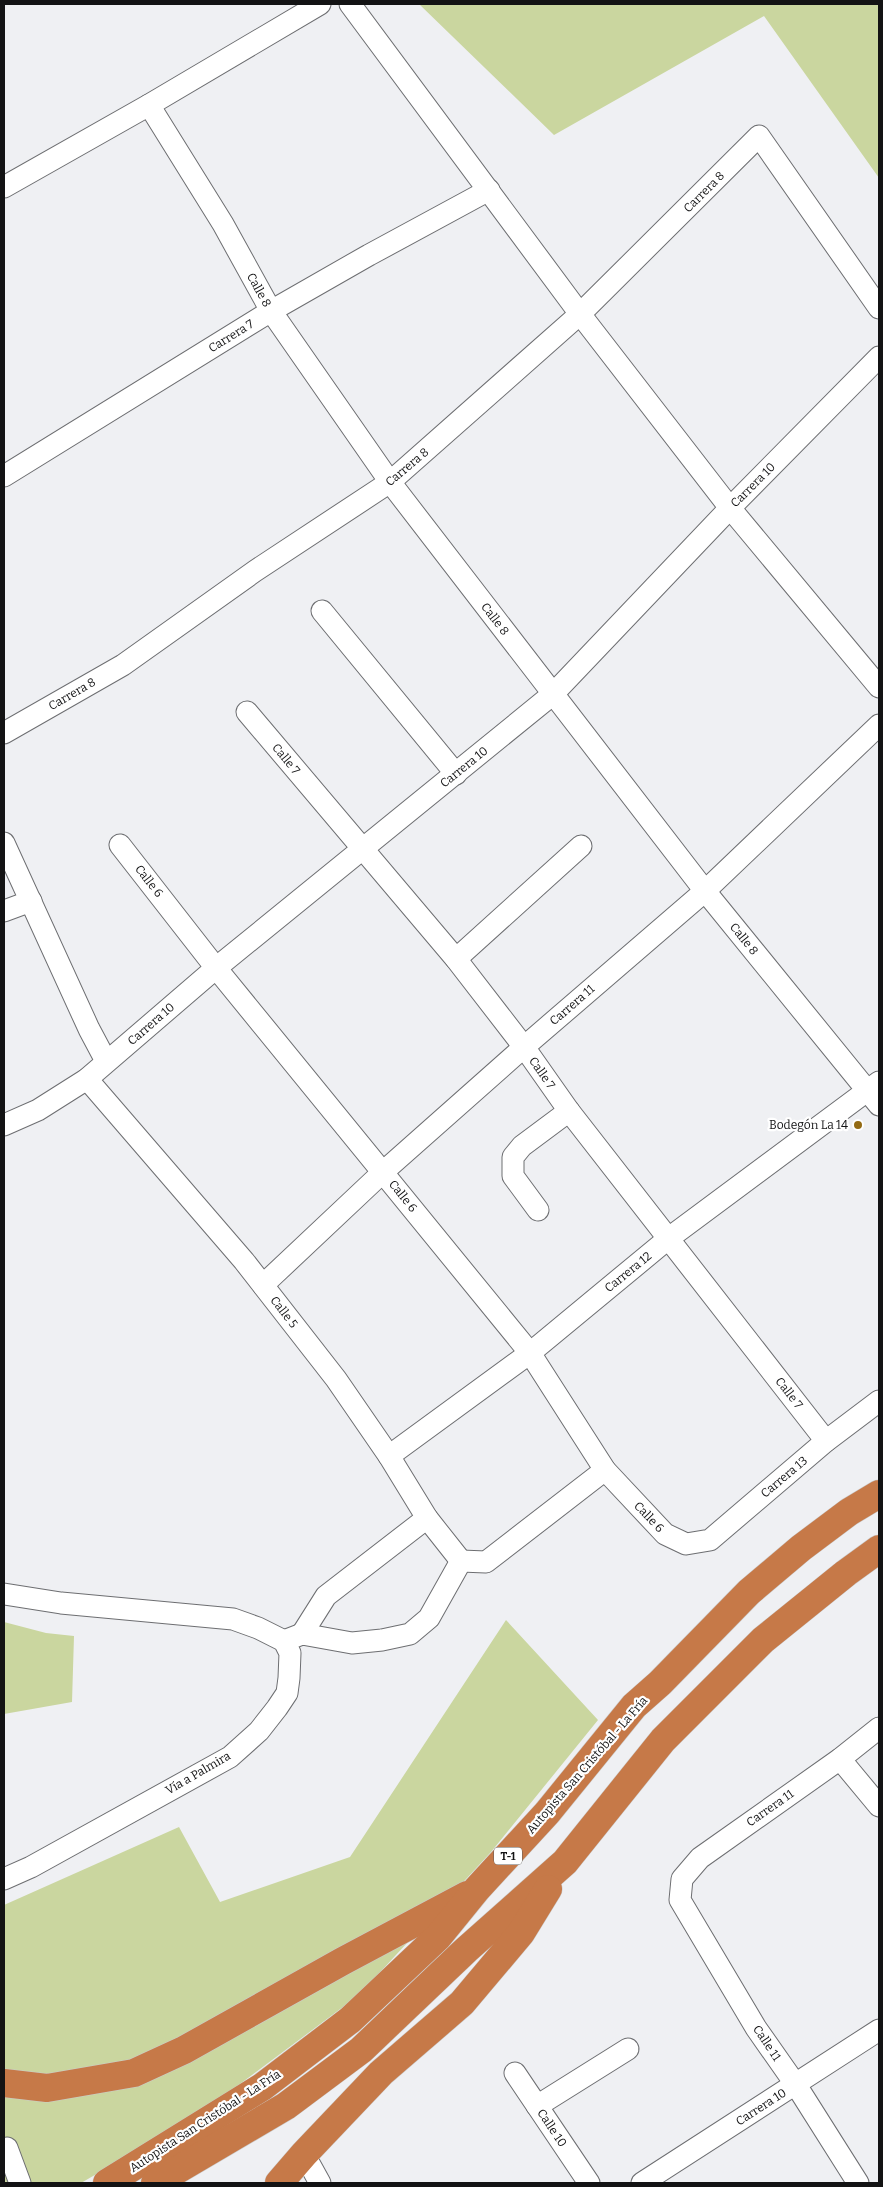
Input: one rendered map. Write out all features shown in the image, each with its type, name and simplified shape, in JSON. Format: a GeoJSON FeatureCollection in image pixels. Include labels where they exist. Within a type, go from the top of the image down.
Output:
{"type":"FeatureCollection","features":[{"type":"Feature","properties":{"kind":"highway","name":"Autopista San Cristóbal - La Fría"},"geometry":{"type":"LineString","coordinates":[[107,2183],[262,2087],[350,2020],[438,1938],[477,1889],[546,1813],[634,1706],[660,1684],[749,1592],[801,1548],[849,1512],[879,1494]]}},
{"type":"Feature","properties":{"kind":"highway","name":"Autopista San Cristóbal - La Fría"},"geometry":{"type":"LineString","coordinates":[[155,2183],[286,2106],[361,2050],[466,1950],[565,1862],[663,1740],[763,1640],[846,1573],[879,1550]]}},
{"type":"Feature","properties":{"kind":"highway"},"geometry":{"type":"LineString","coordinates":[[279,2183],[381,2073],[462,2003],[521,1933],[565,1862]]}},
{"type":"Feature","properties":{"kind":"highway"},"geometry":{"type":"LineString","coordinates":[[4,2083],[47,2088],[134,2072],[184,2050],[477,1889]]}},
{"type":"Feature","properties":{"kind":"street"},"geometry":{"type":"LineString","coordinates":[[4,187],[149,106],[320,4]]}},
{"type":"Feature","properties":{"kind":"street"},"geometry":{"type":"LineString","coordinates":[[350,4],[580,314],[730,508],[879,687]]}},
{"type":"Feature","properties":{"kind":"street","name":"Calle 8"},"geometry":{"type":"LineString","coordinates":[[149,106],[223,224],[271,311],[390,482],[705,891],[876,1093]]}},
{"type":"Feature","properties":{"kind":"street","name":"Carrera 8"},"geometry":{"type":"LineString","coordinates":[[4,733],[123,664],[255,571],[390,482],[580,314],[760,136],[879,308]]}},
{"type":"Feature","properties":{"kind":"street","name":"Carrera 7"},"geometry":{"type":"LineString","coordinates":[[4,476],[271,311],[489,190]]}},
{"type":"Feature","properties":{"kind":"street","name":"Carrera 10"},"geometry":{"type":"LineString","coordinates":[[4,1125],[38,1110],[87,1079],[216,968],[553,694],[730,508],[879,357]]}},
{"type":"Feature","properties":{"kind":"street"},"geometry":{"type":"LineString","coordinates":[[322,611],[456,774]]}},
{"type":"Feature","properties":{"kind":"street","name":"Calle 7"},"geometry":{"type":"LineString","coordinates":[[247,712],[456,959],[524,1046],[569,1111],[826,1441]]}},
{"type":"Feature","properties":{"kind":"street","name":"Carrera 11"},"geometry":{"type":"LineString","coordinates":[[263,1285],[383,1172],[524,1046],[705,891],[879,725]]}},
{"type":"Feature","properties":{"kind":"street"},"geometry":{"type":"LineString","coordinates":[[4,843],[88,1029],[106,1061]]}},
{"type":"Feature","properties":{"kind":"street","name":"Calle 6"},"geometry":{"type":"LineString","coordinates":[[120,845],[216,968],[530,1352],[605,1470],[665,1534],[686,1544]]}},
{"type":"Feature","properties":{"kind":"street"},"geometry":{"type":"LineString","coordinates":[[456,959],[581,846]]}},
{"type":"Feature","properties":{"kind":"street"},"geometry":{"type":"LineString","coordinates":[[4,911],[31,900]]}},
{"type":"Feature","properties":{"kind":"street","name":"Calle 5"},"geometry":{"type":"LineString","coordinates":[[87,1079],[263,1285],[336,1379],[389,1456],[427,1518],[461,1561]]}},
{"type":"Feature","properties":{"kind":"street","name":"Carrera 12"},"geometry":{"type":"LineString","coordinates":[[389,1456],[530,1352],[669,1238],[876,1093]]}},
{"type":"Feature","properties":{"kind":"street"},"geometry":{"type":"LineString","coordinates":[[538,1210],[513,1176],[512,1157],[522,1146],[569,1111]]}},
{"type":"Feature","properties":{"kind":"street","name":"Carrera 13"},"geometry":{"type":"LineString","coordinates":[[686,1544],[710,1540],[826,1441],[879,1401]]}},
{"type":"Feature","properties":{"kind":"street"},"geometry":{"type":"LineString","coordinates":[[4,1594],[61,1603],[233,1619],[293,1637],[352,1643],[382,1640],[410,1634],[428,1618],[461,1561],[486,1562],[605,1470]]}},
{"type":"Feature","properties":{"kind":"street"},"geometry":{"type":"LineString","coordinates":[[293,1637],[326,1596],[427,1518]]}},
{"type":"Feature","properties":{"kind":"street","name":"Vía a Palmira"},"geometry":{"type":"LineString","coordinates":[[4,1879],[31,1868],[230,1757],[259,1731],[287,1693],[293,1637]]}},
{"type":"Feature","properties":{"kind":"street","name":"Carrera 11"},"geometry":{"type":"LineString","coordinates":[[680,1900],[682,1879],[700,1858],[840,1759],[879,1728]]}},
{"type":"Feature","properties":{"kind":"street"},"geometry":{"type":"LineString","coordinates":[[840,1759],[879,1806]]}},
{"type":"Feature","properties":{"kind":"street","name":"Calle 11"},"geometry":{"type":"LineString","coordinates":[[680,1900],[756,2028],[796,2085],[858,2183]]}},
{"type":"Feature","properties":{"kind":"street","name":"Carrera 10"},"geometry":{"type":"LineString","coordinates":[[642,2183],[879,2030]]}},
{"type":"Feature","properties":{"kind":"street"},"geometry":{"type":"LineString","coordinates":[[537,2106],[628,2049]]}},
{"type":"Feature","properties":{"kind":"street","name":"Calle 10"},"geometry":{"type":"LineString","coordinates":[[515,2073],[589,2183]]}},
{"type":"Feature","properties":{"kind":"street"},"geometry":{"type":"LineString","coordinates":[[4,2149],[20,2183]]}},
{"type":"Feature","properties":{"kind":"street"},"geometry":{"type":"LineString","coordinates":[[304,2154],[320,2183]]}},
{"type":"Feature","properties":{"kind":"green space"},"geometry":{"type":"Polygon","coordinates":[[[419,4],[879,4],[879,178],[764,16],[554,135],[419,4]]]}},
{"type":"Feature","properties":{"kind":"green space"},"geometry":{"type":"Polygon","coordinates":[[[506,1620],[598,1720],[491,1852],[359,1995],[200,2114],[81,2183],[4,2183],[4,1905],[179,1827],[220,1902],[350,1857],[506,1620]]]}},
{"type":"Feature","properties":{"kind":"green space"},"geometry":{"type":"Polygon","coordinates":[[[4,1622],[46,1633],[74,1636],[72,1702],[4,1714],[4,1622]]]}},
{"type":"Feature","properties":{"kind":"place","name":"Bodegón La 14"},"geometry":{"type":"Point","coordinates":[858,1125]}}]}
